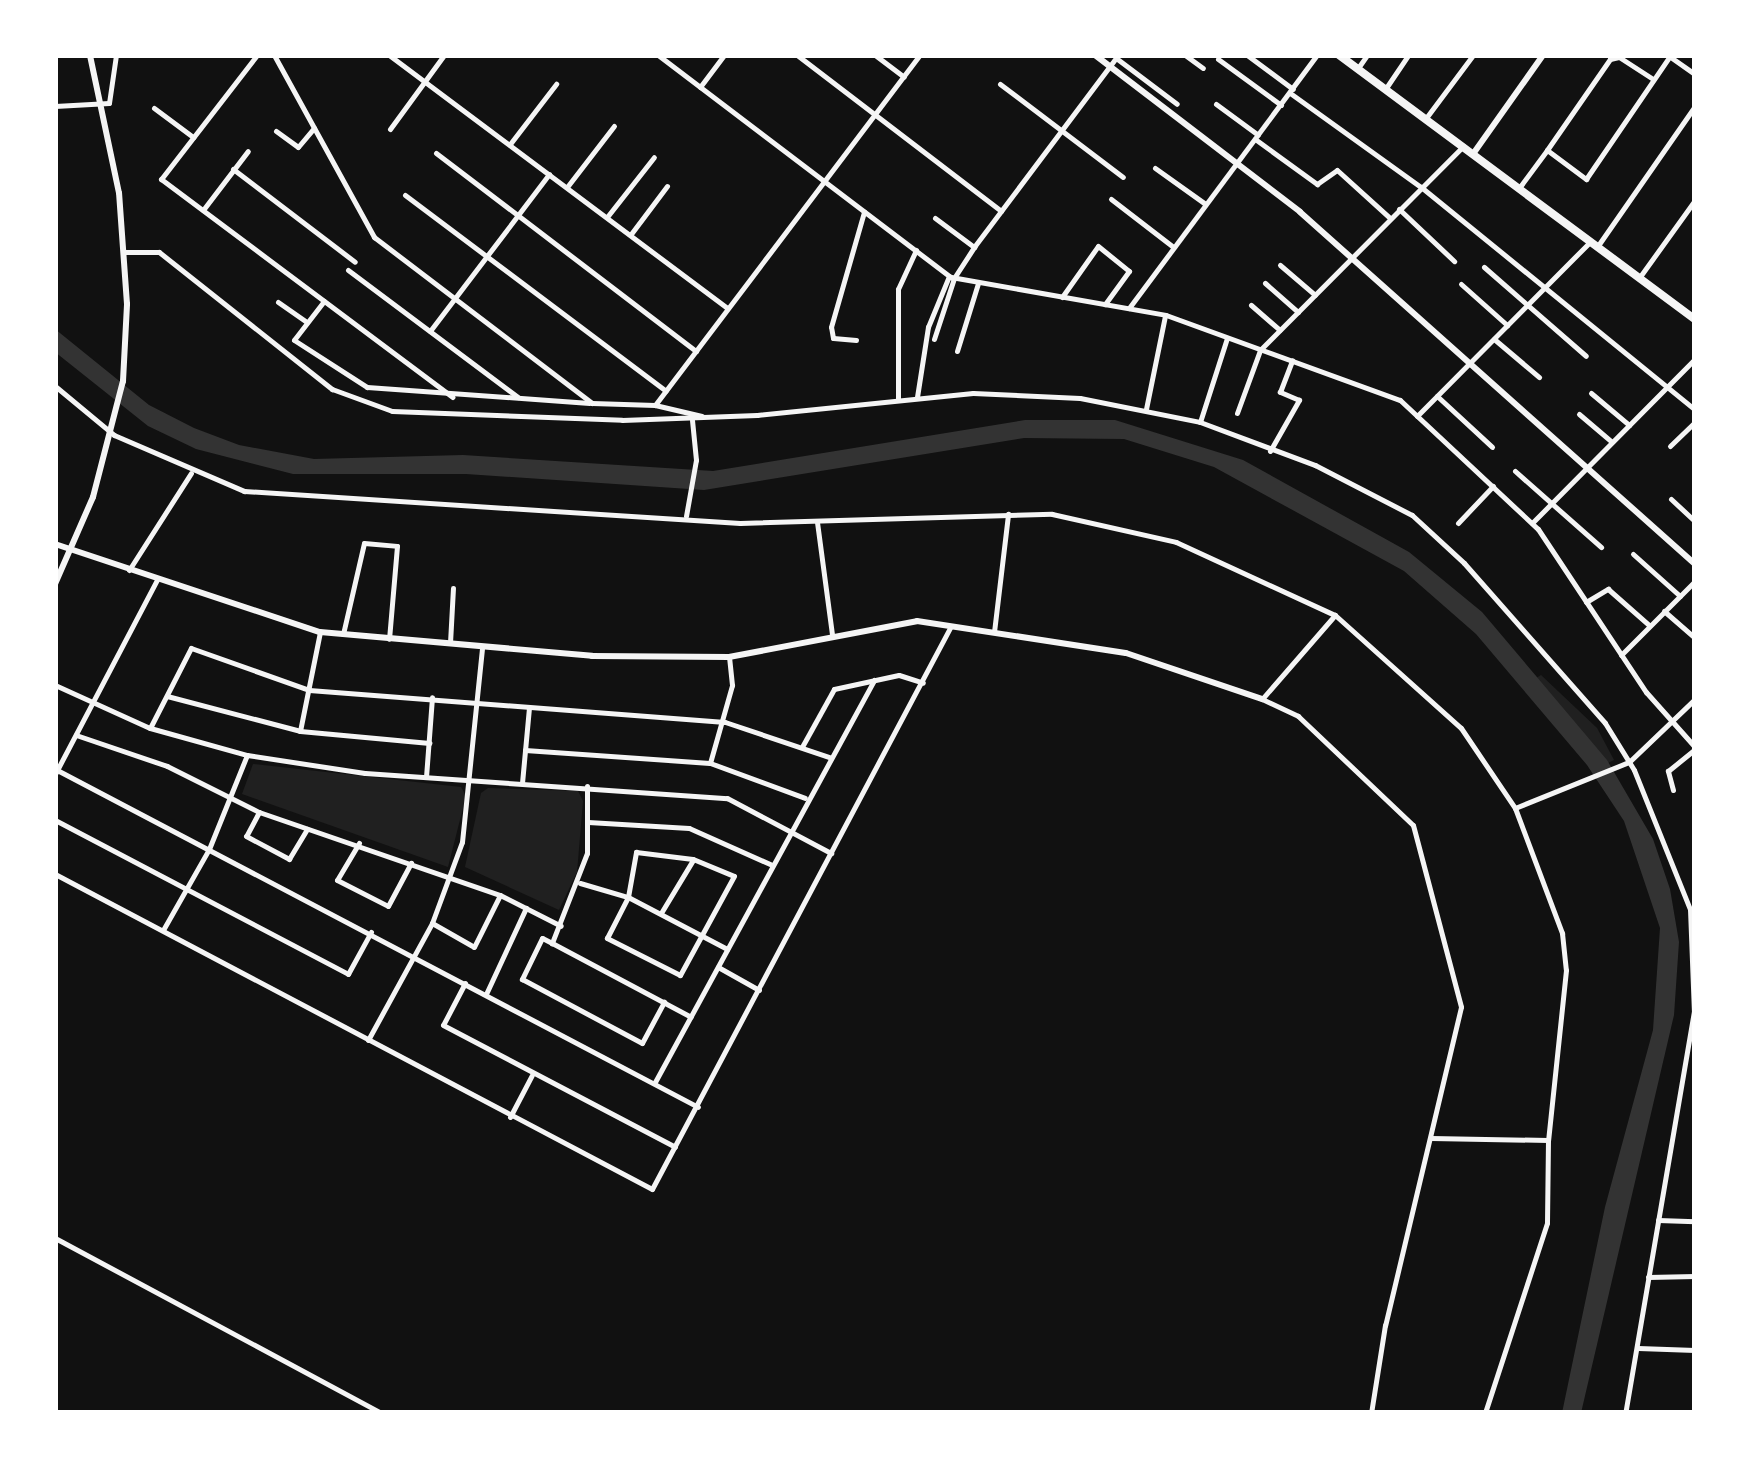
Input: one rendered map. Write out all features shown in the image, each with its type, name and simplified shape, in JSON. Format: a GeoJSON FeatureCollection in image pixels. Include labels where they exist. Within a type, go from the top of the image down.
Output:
{"type":"FeatureCollection","features":[{"type":"Feature","properties":{"kind":"main road"},"geometry":{"type":"LineString","coordinates":[[1339,55],[1691,316]]}},
{"type":"Feature","properties":{"kind":"street"},"geometry":{"type":"LineString","coordinates":[[55,584],[72,552],[114,435],[123,381],[119,193],[90,55]]}},
{"type":"Feature","properties":{"kind":"street"},"geometry":{"type":"LineString","coordinates":[[55,106],[99,103],[114,97],[116,55]]}},
{"type":"Feature","properties":{"kind":"street"},"geometry":{"type":"LineString","coordinates":[[256,55],[162,178],[452,396]]}},
{"type":"Feature","properties":{"kind":"street"},"geometry":{"type":"LineString","coordinates":[[274,55],[374,237],[592,403]]}},
{"type":"Feature","properties":{"kind":"street"},"geometry":{"type":"LineString","coordinates":[[389,55],[728,308]]}},
{"type":"Feature","properties":{"kind":"street"},"geometry":{"type":"LineString","coordinates":[[390,129],[444,55]]}},
{"type":"Feature","properties":{"kind":"street"},"geometry":{"type":"LineString","coordinates":[[658,55],[951,277],[1166,315],[1400,400],[1532,523],[1621,655],[1695,748],[1668,771],[1673,790]]}},
{"type":"Feature","properties":{"kind":"street"},"geometry":{"type":"LineString","coordinates":[[700,87],[724,55]]}},
{"type":"Feature","properties":{"kind":"street"},"geometry":{"type":"LineString","coordinates":[[798,55],[1001,210]]}},
{"type":"Feature","properties":{"kind":"street"},"geometry":{"type":"LineString","coordinates":[[875,55],[904,77]]}},
{"type":"Feature","properties":{"kind":"street"},"geometry":{"type":"LineString","coordinates":[[655,405],[920,55]]}},
{"type":"Feature","properties":{"kind":"street"},"geometry":{"type":"LineString","coordinates":[[1096,55],[1352,257],[1695,564]]}},
{"type":"Feature","properties":{"kind":"street"},"geometry":{"type":"LineString","coordinates":[[1185,55],[1204,68]]}},
{"type":"Feature","properties":{"kind":"street"},"geometry":{"type":"LineString","coordinates":[[1247,55],[1421,187],[1695,410]]}},
{"type":"Feature","properties":{"kind":"street"},"geometry":{"type":"LineString","coordinates":[[1129,308],[1317,55]]}},
{"type":"Feature","properties":{"kind":"street"},"geometry":{"type":"LineString","coordinates":[[1358,68],[1367,55]]}},
{"type":"Feature","properties":{"kind":"street"},"geometry":{"type":"LineString","coordinates":[[1386,88],[1408,55]]}},
{"type":"Feature","properties":{"kind":"street"},"geometry":{"type":"LineString","coordinates":[[1426,118],[1473,55]]}},
{"type":"Feature","properties":{"kind":"street"},"geometry":{"type":"LineString","coordinates":[[1473,154],[1543,55]]}},
{"type":"Feature","properties":{"kind":"street"},"geometry":{"type":"LineString","coordinates":[[917,397],[920,357],[951,277],[1117,56],[1177,104]]}},
{"type":"Feature","properties":{"kind":"street"},"geometry":{"type":"LineString","coordinates":[[1547,150],[1586,179],[1669,56],[1695,74]]}},
{"type":"Feature","properties":{"kind":"street"},"geometry":{"type":"LineString","coordinates":[[1519,188],[1610,58],[1619,57],[1654,80]]}},
{"type":"Feature","properties":{"kind":"street"},"geometry":{"type":"LineString","coordinates":[[1218,60],[1281,105]]}},
{"type":"Feature","properties":{"kind":"street"},"geometry":{"type":"LineString","coordinates":[[510,144],[556,84]]}},
{"type":"Feature","properties":{"kind":"street"},"geometry":{"type":"LineString","coordinates":[[1000,84],[1123,177]]}},
{"type":"Feature","properties":{"kind":"street"},"geometry":{"type":"LineString","coordinates":[[1216,104],[1317,184],[1337,170],[1390,218]]}},
{"type":"Feature","properties":{"kind":"street"},"geometry":{"type":"LineString","coordinates":[[1417,416],[1544,287],[1593,245],[1695,106]]}},
{"type":"Feature","properties":{"kind":"street"},"geometry":{"type":"LineString","coordinates":[[154,108],[193,137]]}},
{"type":"Feature","properties":{"kind":"street"},"geometry":{"type":"LineString","coordinates":[[568,187],[614,126]]}},
{"type":"Feature","properties":{"kind":"street"},"geometry":{"type":"LineString","coordinates":[[276,131],[298,148],[314,128]]}},
{"type":"Feature","properties":{"kind":"street"},"geometry":{"type":"LineString","coordinates":[[1236,413],[1260,350],[1462,146]]}},
{"type":"Feature","properties":{"kind":"street"},"geometry":{"type":"LineString","coordinates":[[203,210],[248,150]]}},
{"type":"Feature","properties":{"kind":"street"},"geometry":{"type":"LineString","coordinates":[[436,154],[696,351]]}},
{"type":"Feature","properties":{"kind":"street"},"geometry":{"type":"LineString","coordinates":[[607,217],[654,157]]}},
{"type":"Feature","properties":{"kind":"street"},"geometry":{"type":"LineString","coordinates":[[1156,168],[1204,204]]}},
{"type":"Feature","properties":{"kind":"street"},"geometry":{"type":"LineString","coordinates":[[234,169],[354,262]]}},
{"type":"Feature","properties":{"kind":"street"},"geometry":{"type":"LineString","coordinates":[[430,331],[549,174]]}},
{"type":"Feature","properties":{"kind":"street"},"geometry":{"type":"LineString","coordinates":[[631,234],[667,186]]}},
{"type":"Feature","properties":{"kind":"street"},"geometry":{"type":"LineString","coordinates":[[405,195],[666,391]]}},
{"type":"Feature","properties":{"kind":"street"},"geometry":{"type":"LineString","coordinates":[[1111,199],[1172,246]]}},
{"type":"Feature","properties":{"kind":"street"},"geometry":{"type":"LineString","coordinates":[[1639,278],[1695,200]]}},
{"type":"Feature","properties":{"kind":"street"},"geometry":{"type":"LineString","coordinates":[[1399,209],[1454,261]]}},
{"type":"Feature","properties":{"kind":"street"},"geometry":{"type":"LineString","coordinates":[[856,340],[834,338],[831,327],[864,212]]}},
{"type":"Feature","properties":{"kind":"street"},"geometry":{"type":"LineString","coordinates":[[935,218],[974,247]]}},
{"type":"Feature","properties":{"kind":"street"},"geometry":{"type":"LineString","coordinates":[[1062,296],[1098,246],[1129,271],[1105,304]]}},
{"type":"Feature","properties":{"kind":"street"},"geometry":{"type":"LineString","coordinates":[[898,399],[898,289],[916,250]]}},
{"type":"Feature","properties":{"kind":"street"},"geometry":{"type":"LineString","coordinates":[[123,252],[159,252],[332,389],[392,411],[692,419],[917,397],[1030,395],[1146,410],[1200,422],[1270,451],[1315,464],[1412,515],[1464,562],[1605,723],[1629,762],[1692,908],[1693,1033],[1625,1413]]}},
{"type":"Feature","properties":{"kind":"street"},"geometry":{"type":"LineString","coordinates":[[1280,265],[1315,295]]}},
{"type":"Feature","properties":{"kind":"street"},"geometry":{"type":"LineString","coordinates":[[1484,267],[1586,356]]}},
{"type":"Feature","properties":{"kind":"street"},"geometry":{"type":"LineString","coordinates":[[348,270],[520,399]]}},
{"type":"Feature","properties":{"kind":"street"},"geometry":{"type":"LineString","coordinates":[[934,340],[951,277]]}},
{"type":"Feature","properties":{"kind":"street"},"geometry":{"type":"LineString","coordinates":[[957,351],[978,283]]}},
{"type":"Feature","properties":{"kind":"street"},"geometry":{"type":"LineString","coordinates":[[1265,283],[1298,312]]}},
{"type":"Feature","properties":{"kind":"street"},"geometry":{"type":"LineString","coordinates":[[1461,284],[1507,326]]}},
{"type":"Feature","properties":{"kind":"street"},"geometry":{"type":"LineString","coordinates":[[324,301],[294,340],[366,387],[452,396],[655,405],[705,418]]}},
{"type":"Feature","properties":{"kind":"street"},"geometry":{"type":"LineString","coordinates":[[278,302],[308,322]]}},
{"type":"Feature","properties":{"kind":"street"},"geometry":{"type":"LineString","coordinates":[[1691,316],[1695,302]]}},
{"type":"Feature","properties":{"kind":"street"},"geometry":{"type":"LineString","coordinates":[[1251,306],[1280,330]]}},
{"type":"Feature","properties":{"kind":"street"},"geometry":{"type":"LineString","coordinates":[[1146,410],[1166,315]]}},
{"type":"Feature","properties":{"kind":"street"},"geometry":{"type":"LineString","coordinates":[[1200,422],[1227,338]]}},
{"type":"Feature","properties":{"kind":"street"},"geometry":{"type":"LineString","coordinates":[[1494,339],[1539,377]]}},
{"type":"Feature","properties":{"kind":"street"},"geometry":{"type":"LineString","coordinates":[[1532,523],[1695,359]]}},
{"type":"Feature","properties":{"kind":"street"},"geometry":{"type":"LineString","coordinates":[[1270,451],[1299,400],[1280,392],[1292,360]]}},
{"type":"Feature","properties":{"kind":"street"},"geometry":{"type":"LineString","coordinates":[[55,386],[114,435],[191,473],[278,498],[817,522],[1052,514],[1176,542],[1335,615],[1461,728],[1515,808],[1564,952],[1548,1140],[1547,1223],[1485,1413]]}},
{"type":"Feature","properties":{"kind":"street"},"geometry":{"type":"LineString","coordinates":[[1591,392],[1628,426]]}},
{"type":"Feature","properties":{"kind":"street"},"geometry":{"type":"LineString","coordinates":[[1437,396],[1492,447]]}},
{"type":"Feature","properties":{"kind":"street"},"geometry":{"type":"LineString","coordinates":[[1579,414],[1612,442]]}},
{"type":"Feature","properties":{"kind":"street"},"geometry":{"type":"LineString","coordinates":[[686,516],[696,460],[692,419]]}},
{"type":"Feature","properties":{"kind":"street"},"geometry":{"type":"LineString","coordinates":[[1670,446],[1695,422]]}},
{"type":"Feature","properties":{"kind":"street"},"geometry":{"type":"LineString","coordinates":[[1515,471],[1601,546]]}},
{"type":"Feature","properties":{"kind":"street"},"geometry":{"type":"LineString","coordinates":[[130,570],[191,473]]}},
{"type":"Feature","properties":{"kind":"street"},"geometry":{"type":"LineString","coordinates":[[1458,523],[1493,486]]}},
{"type":"Feature","properties":{"kind":"street"},"geometry":{"type":"LineString","coordinates":[[1671,499],[1695,521]]}},
{"type":"Feature","properties":{"kind":"street"},"geometry":{"type":"LineString","coordinates":[[994,632],[1008,514]]}},
{"type":"Feature","properties":{"kind":"street"},"geometry":{"type":"LineString","coordinates":[[817,522],[832,635]]}},
{"type":"Feature","properties":{"kind":"street"},"geometry":{"type":"LineString","coordinates":[[343,634],[364,543],[398,546],[390,639]]}},
{"type":"Feature","properties":{"kind":"street"},"geometry":{"type":"LineString","coordinates":[[55,544],[320,632],[482,649],[729,657],[892,622],[951,626],[1126,653],[1262,699],[1298,716],[1413,824],[1462,1006],[1371,1413]]}},
{"type":"Feature","properties":{"kind":"street"},"geometry":{"type":"LineString","coordinates":[[1633,554],[1680,596]]}},
{"type":"Feature","properties":{"kind":"street"},"geometry":{"type":"LineString","coordinates":[[157,580],[56,772],[371,932],[698,1107]]}},
{"type":"Feature","properties":{"kind":"street"},"geometry":{"type":"LineString","coordinates":[[1621,655],[1695,581]]}},
{"type":"Feature","properties":{"kind":"street"},"geometry":{"type":"LineString","coordinates":[[450,646],[453,588]]}},
{"type":"Feature","properties":{"kind":"street"},"geometry":{"type":"LineString","coordinates":[[1586,602],[1608,589],[1650,626]]}},
{"type":"Feature","properties":{"kind":"street"},"geometry":{"type":"LineString","coordinates":[[1664,611],[1695,638]]}},
{"type":"Feature","properties":{"kind":"street"},"geometry":{"type":"LineString","coordinates":[[1262,699],[1335,615]]}},
{"type":"Feature","properties":{"kind":"street"},"geometry":{"type":"LineString","coordinates":[[55,874],[652,1190],[951,626]]}},
{"type":"Feature","properties":{"kind":"street"},"geometry":{"type":"LineString","coordinates":[[300,731],[320,632]]}},
{"type":"Feature","properties":{"kind":"street"},"geometry":{"type":"LineString","coordinates":[[150,728],[191,648],[308,690],[725,722],[829,757]]}},
{"type":"Feature","properties":{"kind":"street"},"geometry":{"type":"LineString","coordinates":[[368,1040],[415,957],[450,878],[471,780],[482,649]]}},
{"type":"Feature","properties":{"kind":"street"},"geometry":{"type":"LineString","coordinates":[[710,763],[725,722],[729,657]]}},
{"type":"Feature","properties":{"kind":"street"},"geometry":{"type":"LineString","coordinates":[[802,745],[834,689],[899,675],[923,682]]}},
{"type":"Feature","properties":{"kind":"street"},"geometry":{"type":"LineString","coordinates":[[654,1082],[806,798],[874,680]]}},
{"type":"Feature","properties":{"kind":"street"},"geometry":{"type":"LineString","coordinates":[[55,685],[150,728],[247,754],[426,777],[727,798],[832,853]]}},
{"type":"Feature","properties":{"kind":"street"},"geometry":{"type":"LineString","coordinates":[[166,696],[300,731],[429,743]]}},
{"type":"Feature","properties":{"kind":"street"},"geometry":{"type":"LineString","coordinates":[[426,777],[432,697]]}},
{"type":"Feature","properties":{"kind":"street"},"geometry":{"type":"LineString","coordinates":[[1515,808],[1629,762],[1695,700]]}},
{"type":"Feature","properties":{"kind":"street"},"geometry":{"type":"LineString","coordinates":[[522,784],[529,707]]}},
{"type":"Feature","properties":{"kind":"street"},"geometry":{"type":"LineString","coordinates":[[76,735],[168,766],[259,812],[500,896],[561,926]]}},
{"type":"Feature","properties":{"kind":"street"},"geometry":{"type":"LineString","coordinates":[[525,750],[710,763],[806,798]]}},
{"type":"Feature","properties":{"kind":"street"},"geometry":{"type":"LineString","coordinates":[[163,930],[209,849],[247,754]]}},
{"type":"Feature","properties":{"kind":"street"},"geometry":{"type":"LineString","coordinates":[[552,943],[580,883],[588,822],[586,786]]}},
{"type":"Feature","properties":{"kind":"street"},"geometry":{"type":"LineString","coordinates":[[259,812],[246,836],[289,859],[307,829]]}},
{"type":"Feature","properties":{"kind":"street"},"geometry":{"type":"LineString","coordinates":[[55,820],[348,974],[371,932]]}},
{"type":"Feature","properties":{"kind":"street"},"geometry":{"type":"LineString","coordinates":[[588,822],[689,828],[772,865]]}},
{"type":"Feature","properties":{"kind":"street"},"geometry":{"type":"LineString","coordinates":[[358,844],[337,880],[388,906],[411,863]]}},
{"type":"Feature","properties":{"kind":"street"},"geometry":{"type":"LineString","coordinates":[[636,852],[694,858],[734,876],[680,975],[607,938],[628,897],[636,852]]}},
{"type":"Feature","properties":{"kind":"street"},"geometry":{"type":"LineString","coordinates":[[661,913],[694,858]]}},
{"type":"Feature","properties":{"kind":"street"},"geometry":{"type":"LineString","coordinates":[[580,883],[628,897],[728,950]]}},
{"type":"Feature","properties":{"kind":"street"},"geometry":{"type":"LineString","coordinates":[[432,923],[474,947],[500,896]]}},
{"type":"Feature","properties":{"kind":"street"},"geometry":{"type":"LineString","coordinates":[[486,994],[526,908]]}},
{"type":"Feature","properties":{"kind":"street"},"geometry":{"type":"LineString","coordinates":[[664,1002],[642,1043],[522,979],[542,938],[664,1002],[690,1017]]}},
{"type":"Feature","properties":{"kind":"street"},"geometry":{"type":"LineString","coordinates":[[718,967],[759,990]]}},
{"type":"Feature","properties":{"kind":"street"},"geometry":{"type":"LineString","coordinates":[[465,983],[443,1025],[675,1147]]}},
{"type":"Feature","properties":{"kind":"street"},"geometry":{"type":"LineString","coordinates":[[510,1116],[532,1074]]}},
{"type":"Feature","properties":{"kind":"street"},"geometry":{"type":"LineString","coordinates":[[1431,1138],[1548,1140]]}},
{"type":"Feature","properties":{"kind":"street"},"geometry":{"type":"LineString","coordinates":[[1658,1220],[1695,1221]]}},
{"type":"Feature","properties":{"kind":"street"},"geometry":{"type":"LineString","coordinates":[[55,1238],[381,1413]]}},
{"type":"Feature","properties":{"kind":"street"},"geometry":{"type":"LineString","coordinates":[[1648,1277],[1695,1276]]}},
{"type":"Feature","properties":{"kind":"street"},"geometry":{"type":"LineString","coordinates":[[1637,1348],[1695,1350]]}},
{"type":"Feature","properties":{"kind":"shaded area"},"geometry":{"type":"Polygon","coordinates":[[[55,329],[149,405],[194,428],[239,445],[314,459],[463,455],[713,471],[1025,420],[1115,420],[1243,460],[1409,552],[1482,612],[1607,760],[1653,839],[1670,889],[1679,942],[1674,1015],[1581,1413],[1562,1413],[1605,1207],[1653,1030],[1660,928],[1624,821],[1587,765],[1476,634],[1404,571],[1214,467],[1124,439],[1024,438],[704,490],[466,474],[293,474],[196,449],[148,426],[55,352],[55,329]]]}},
{"type":"Feature","properties":{"kind":"shaded area"},"geometry":{"type":"Polygon","coordinates":[[[1541,675],[1597,728],[1614,760],[1606,764],[1533,680],[1541,675]]]}},
{"type":"Feature","properties":{"kind":"shaded area"},"geometry":{"type":"Polygon","coordinates":[[[253,764],[461,787],[466,796],[448,867],[242,794],[253,764]]]}},
{"type":"Feature","properties":{"kind":"shaded area"},"geometry":{"type":"Polygon","coordinates":[[[488,788],[578,791],[583,801],[577,872],[559,910],[465,867],[481,793],[488,788]]]}}]}
